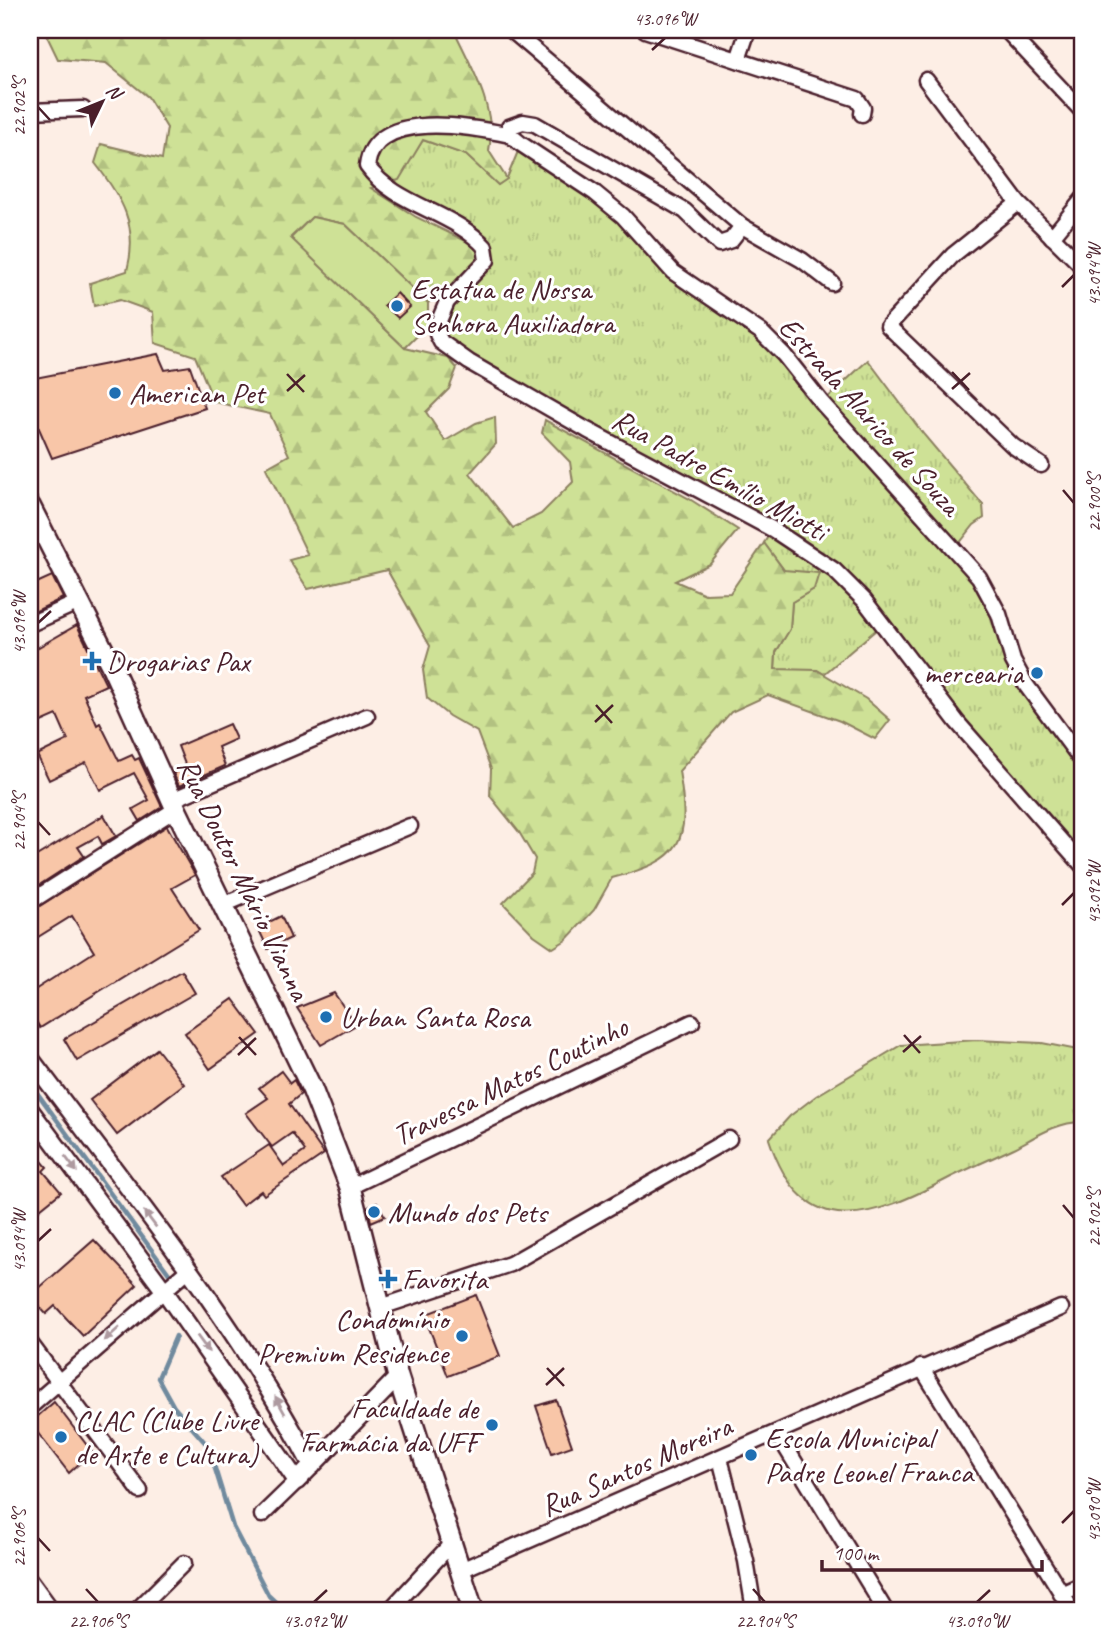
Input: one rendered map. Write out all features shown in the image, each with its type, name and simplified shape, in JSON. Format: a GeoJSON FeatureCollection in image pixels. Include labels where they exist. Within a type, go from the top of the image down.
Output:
{"type":"FeatureCollection","features":[{"type":"Feature","properties":{"kind":"main road","name":"Rua Doutor Mário Vianna"},"geometry":{"type":"LineString","coordinates":[[32,518],[79,602],[312,1089],[350,1187],[398,1377],[473,1610]]}},
{"type":"Feature","properties":{"kind":"street"},"geometry":{"type":"LineString","coordinates":[[511,30],[742,226],[802,260],[832,283]]}},
{"type":"Feature","properties":{"kind":"street"},"geometry":{"type":"LineString","coordinates":[[645,30],[857,99],[863,108],[862,114]]}},
{"type":"Feature","properties":{"kind":"street"},"geometry":{"type":"LineString","coordinates":[[738,60],[748,30]]}},
{"type":"Feature","properties":{"kind":"street"},"geometry":{"type":"LineString","coordinates":[[1011,31],[1083,112]]}},
{"type":"Feature","properties":{"kind":"street"},"geometry":{"type":"LineString","coordinates":[[926,80],[1018,203],[1083,267]]}},
{"type":"Feature","properties":{"kind":"street"},"geometry":{"type":"LineString","coordinates":[[30,111],[83,109]]}},
{"type":"Feature","properties":{"kind":"street"},"geometry":{"type":"LineString","coordinates":[[510,135],[509,127],[515,123],[535,124],[685,211],[719,244],[726,244],[742,226]]}},
{"type":"Feature","properties":{"kind":"street","name":"Rua Padre Emílio Miotti"},"geometry":{"type":"LineString","coordinates":[[510,135],[445,124],[412,127],[384,138],[373,147],[367,166],[391,189],[463,229],[478,239],[487,253],[482,267],[447,302],[441,314],[437,334],[441,342],[469,362],[587,430],[772,529],[834,570],[864,600],[957,722],[1083,866]]}},
{"type":"Feature","properties":{"kind":"street","name":"Estrada Alarico de Souza"},"geometry":{"type":"LineString","coordinates":[[510,135],[595,193],[623,216],[673,272],[778,348],[822,403],[979,578],[999,614],[1013,661],[1026,685],[1083,762]]}},
{"type":"Feature","properties":{"kind":"street"},"geometry":{"type":"LineString","coordinates":[[1052,237],[1083,199]]}},
{"type":"Feature","properties":{"kind":"street"},"geometry":{"type":"LineString","coordinates":[[1018,203],[953,255],[888,326],[1013,446],[1041,465]]}},
{"type":"Feature","properties":{"kind":"street"},"geometry":{"type":"LineString","coordinates":[[30,624],[79,602]]}},
{"type":"Feature","properties":{"kind":"street"},"geometry":{"type":"LineString","coordinates":[[30,902],[174,805],[367,716]]}},
{"type":"Feature","properties":{"kind":"street"},"geometry":{"type":"LineString","coordinates":[[223,905],[410,826]]}},
{"type":"Feature","properties":{"kind":"street","name":"Travessa Matos Coutinho"},"geometry":{"type":"LineString","coordinates":[[350,1187],[692,1022]]}},
{"type":"Feature","properties":{"kind":"street"},"geometry":{"type":"LineString","coordinates":[[30,1058],[188,1270],[269,1386],[312,1466]]}},
{"type":"Feature","properties":{"kind":"street"},"geometry":{"type":"LineString","coordinates":[[30,1110],[163,1289],[298,1481]]}},
{"type":"Feature","properties":{"kind":"street"},"geometry":{"type":"LineString","coordinates":[[381,1307],[510,1264],[729,1139]]}},
{"type":"Feature","properties":{"kind":"street"},"geometry":{"type":"LineString","coordinates":[[30,1406],[188,1270]]}},
{"type":"Feature","properties":{"kind":"street","name":"Rua Santos Moreira"},"geometry":{"type":"LineString","coordinates":[[461,1570],[777,1433],[921,1367],[1062,1308]]}},
{"type":"Feature","properties":{"kind":"street"},"geometry":{"type":"LineString","coordinates":[[30,1343],[140,1491]]}},
{"type":"Feature","properties":{"kind":"street"},"geometry":{"type":"LineString","coordinates":[[921,1367],[1072,1610]]}},
{"type":"Feature","properties":{"kind":"street"},"geometry":{"type":"LineString","coordinates":[[262,1516],[398,1377]]}},
{"type":"Feature","properties":{"kind":"street"},"geometry":{"type":"LineString","coordinates":[[777,1433],[885,1610]]}},
{"type":"Feature","properties":{"kind":"street"},"geometry":{"type":"LineString","coordinates":[[720,1458],[746,1561],[754,1610]]}},
{"type":"Feature","properties":{"kind":"street"},"geometry":{"type":"LineString","coordinates":[[390,1610],[452,1543]]}},
{"type":"Feature","properties":{"kind":"street"},"geometry":{"type":"LineString","coordinates":[[137,1610],[184,1563]]}},
{"type":"Feature","properties":{"kind":"street"},"geometry":{"type":"LineString","coordinates":[[30,1580],[52,1610]]}},
{"type":"Feature","properties":{"kind":"street"},"geometry":{"type":"LineString","coordinates":[[1061,1594],[1083,1584]]}},
{"type":"Feature","properties":{"kind":"green space"},"geometry":{"type":"Polygon","coordinates":[[[44,30],[454,30],[475,73],[486,104],[489,151],[507,179],[498,185],[466,155],[423,140],[399,180],[371,188],[416,217],[468,242],[481,253],[469,276],[428,303],[345,224],[312,217],[291,237],[405,348],[448,358],[457,368],[449,389],[426,412],[445,441],[476,423],[495,417],[496,444],[470,473],[513,528],[541,514],[573,482],[570,462],[542,433],[545,420],[688,498],[738,530],[710,564],[675,581],[705,594],[730,593],[764,543],[784,570],[819,573],[814,589],[792,602],[790,629],[776,652],[775,669],[817,670],[866,699],[890,720],[875,739],[840,721],[768,695],[731,712],[679,771],[684,815],[682,831],[677,844],[668,855],[654,864],[612,878],[594,910],[566,940],[553,948],[534,935],[503,903],[532,873],[535,859],[519,832],[490,796],[491,769],[477,732],[449,716],[427,698],[423,670],[430,646],[387,570],[308,589],[289,560],[308,555],[266,468],[289,455],[270,414],[214,402],[195,356],[155,343],[153,312],[120,300],[94,306],[90,283],[127,271],[131,240],[126,213],[120,200],[95,163],[101,144],[162,159],[167,128],[148,97],[106,63],[58,59],[44,30]]]}},
{"type":"Feature","properties":{"kind":"green space"},"geometry":{"type":"Polygon","coordinates":[[[423,140],[466,155],[498,185],[507,178],[521,144],[556,166],[658,254],[740,318],[823,402],[868,360],[924,435],[983,505],[984,518],[974,525],[955,549],[979,577],[1013,661],[1083,762],[1083,866],[883,624],[824,674],[817,670],[775,670],[776,652],[790,629],[792,602],[814,589],[784,570],[764,543],[772,530],[447,347],[438,323],[482,267],[485,247],[391,189],[423,140]]]}},
{"type":"Feature","properties":{"kind":"green space"},"geometry":{"type":"Polygon","coordinates":[[[312,217],[345,224],[428,303],[428,325],[405,348],[291,238],[312,217]]]}},
{"type":"Feature","properties":{"kind":"green space"},"geometry":{"type":"Polygon","coordinates":[[[977,1040],[1042,1043],[1083,1051],[1083,1122],[1047,1130],[922,1192],[868,1211],[844,1214],[821,1209],[801,1196],[784,1173],[769,1139],[790,1116],[816,1096],[901,1045],[977,1040]]]}},
{"type":"Feature","properties":{"kind":"building","name":"Estatua de Nossa Senhora Auxiliadora"},"geometry":{"type":"Polygon","coordinates":[[[397,293],[410,307],[398,318],[384,305],[397,293]]]}},
{"type":"Feature","properties":{"kind":"building","name":"American Pet"},"geometry":{"type":"Polygon","coordinates":[[[158,354],[165,370],[190,366],[205,408],[52,458],[30,408],[30,379],[158,354]]]}},
{"type":"Feature","properties":{"kind":"building"},"geometry":{"type":"Polygon","coordinates":[[[52,576],[63,598],[30,614],[30,586],[52,576]]]}},
{"type":"Feature","properties":{"kind":"building"},"geometry":{"type":"Polygon","coordinates":[[[77,625],[106,685],[84,695],[97,725],[100,723],[119,761],[132,755],[135,760],[139,758],[162,807],[140,821],[133,809],[149,800],[134,773],[100,790],[86,762],[49,780],[37,755],[68,740],[57,715],[30,727],[30,683],[35,681],[30,670],[30,652],[77,625]]]}},
{"type":"Feature","properties":{"kind":"building"},"geometry":{"type":"Polygon","coordinates":[[[229,724],[236,739],[218,747],[225,766],[179,786],[173,773],[186,767],[178,746],[229,724]]]}},
{"type":"Feature","properties":{"kind":"building"},"geometry":{"type":"Polygon","coordinates":[[[104,815],[116,836],[102,844],[98,836],[78,847],[84,856],[30,891],[30,860],[104,815]]]}},
{"type":"Feature","properties":{"kind":"building"},"geometry":{"type":"Polygon","coordinates":[[[167,826],[195,875],[172,888],[199,930],[40,1028],[30,1011],[30,993],[94,952],[72,916],[30,942],[30,912],[167,826]]]}},
{"type":"Feature","properties":{"kind":"building"},"geometry":{"type":"Polygon","coordinates":[[[281,916],[291,938],[268,949],[260,932],[263,925],[281,916]]]}},
{"type":"Feature","properties":{"kind":"building"},"geometry":{"type":"Polygon","coordinates":[[[182,971],[195,993],[77,1061],[64,1039],[182,971]]]}},
{"type":"Feature","properties":{"kind":"building","name":"Urban Santa Rosa"},"geometry":{"type":"Polygon","coordinates":[[[334,993],[356,1025],[321,1045],[297,1008],[334,993]]]}},
{"type":"Feature","properties":{"kind":"building"},"geometry":{"type":"Polygon","coordinates":[[[233,999],[259,1034],[210,1069],[185,1033],[233,999]]]}},
{"type":"Feature","properties":{"kind":"building"},"geometry":{"type":"Polygon","coordinates":[[[157,1049],[184,1084],[117,1135],[90,1100],[157,1049]]]}},
{"type":"Feature","properties":{"kind":"building"},"geometry":{"type":"Polygon","coordinates":[[[281,1071],[290,1083],[294,1080],[301,1094],[289,1104],[324,1154],[264,1195],[261,1191],[242,1205],[221,1177],[269,1145],[284,1166],[305,1151],[292,1133],[272,1147],[246,1113],[268,1098],[259,1088],[281,1071]]]}},
{"type":"Feature","properties":{"kind":"building"},"geometry":{"type":"Polygon","coordinates":[[[30,1147],[47,1167],[43,1171],[61,1192],[35,1213],[30,1206],[30,1147]]]}},
{"type":"Feature","properties":{"kind":"building","name":"Mundo dos Pets"},"geometry":{"type":"Polygon","coordinates":[[[377,1203],[385,1216],[371,1222],[368,1207],[377,1203]]]}},
{"type":"Feature","properties":{"kind":"building"},"geometry":{"type":"Polygon","coordinates":[[[94,1240],[137,1285],[83,1336],[55,1306],[46,1314],[30,1296],[94,1240]]]}},
{"type":"Feature","properties":{"kind":"building","name":"Condomínio Premium Residence"},"geometry":{"type":"Polygon","coordinates":[[[476,1295],[500,1356],[448,1376],[424,1315],[476,1295]]]}},
{"type":"Feature","properties":{"kind":"building"},"geometry":{"type":"Polygon","coordinates":[[[556,1400],[572,1446],[552,1453],[536,1406],[556,1400]]]}},
{"type":"Feature","properties":{"kind":"building","name":"CLAC (Clube Livre de Arte e Cultura)"},"geometry":{"type":"Polygon","coordinates":[[[54,1402],[92,1452],[69,1473],[30,1423],[54,1402]]]}},
{"type":"Feature","properties":{"kind":"waterway"},"geometry":{"type":"LineString","coordinates":[[30,1083],[170,1275]]}},
{"type":"Feature","properties":{"kind":"waterway"},"geometry":{"type":"LineString","coordinates":[[176,1336],[158,1378],[174,1407],[208,1446],[233,1527],[269,1596],[284,1610]]}},
{"type":"Feature","properties":{"kind":"place","name":"Estatua de Nossa Senhora Auxiliadora"},"geometry":{"type":"Point","coordinates":[397,306]}},
{"type":"Feature","properties":{"kind":"place","name":"American Pet"},"geometry":{"type":"Point","coordinates":[115,393]}},
{"type":"Feature","properties":{"kind":"place","name":"Drogarias Pax"},"geometry":{"type":"Point","coordinates":[92,661]}},
{"type":"Feature","properties":{"kind":"place","name":"mercearia"},"geometry":{"type":"Point","coordinates":[1037,673]}},
{"type":"Feature","properties":{"kind":"place","name":"Urban Santa Rosa"},"geometry":{"type":"Point","coordinates":[326,1017]}},
{"type":"Feature","properties":{"kind":"place","name":"Mundo dos Pets"},"geometry":{"type":"Point","coordinates":[374,1212]}},
{"type":"Feature","properties":{"kind":"place","name":"Favorita"},"geometry":{"type":"Point","coordinates":[388,1279]}},
{"type":"Feature","properties":{"kind":"place","name":"Condomínio Premium Residence"},"geometry":{"type":"Point","coordinates":[462,1336]}},
{"type":"Feature","properties":{"kind":"place","name":"Faculdade de Farmácia da UFF"},"geometry":{"type":"Point","coordinates":[492,1425]}},
{"type":"Feature","properties":{"kind":"place","name":"CLAC (Clube Livre de Arte e Cultura)"},"geometry":{"type":"Point","coordinates":[61,1437]}},
{"type":"Feature","properties":{"kind":"place","name":"Escola Municipal Padre Leonel Franca"},"geometry":{"type":"Point","coordinates":[751,1455]}}]}
